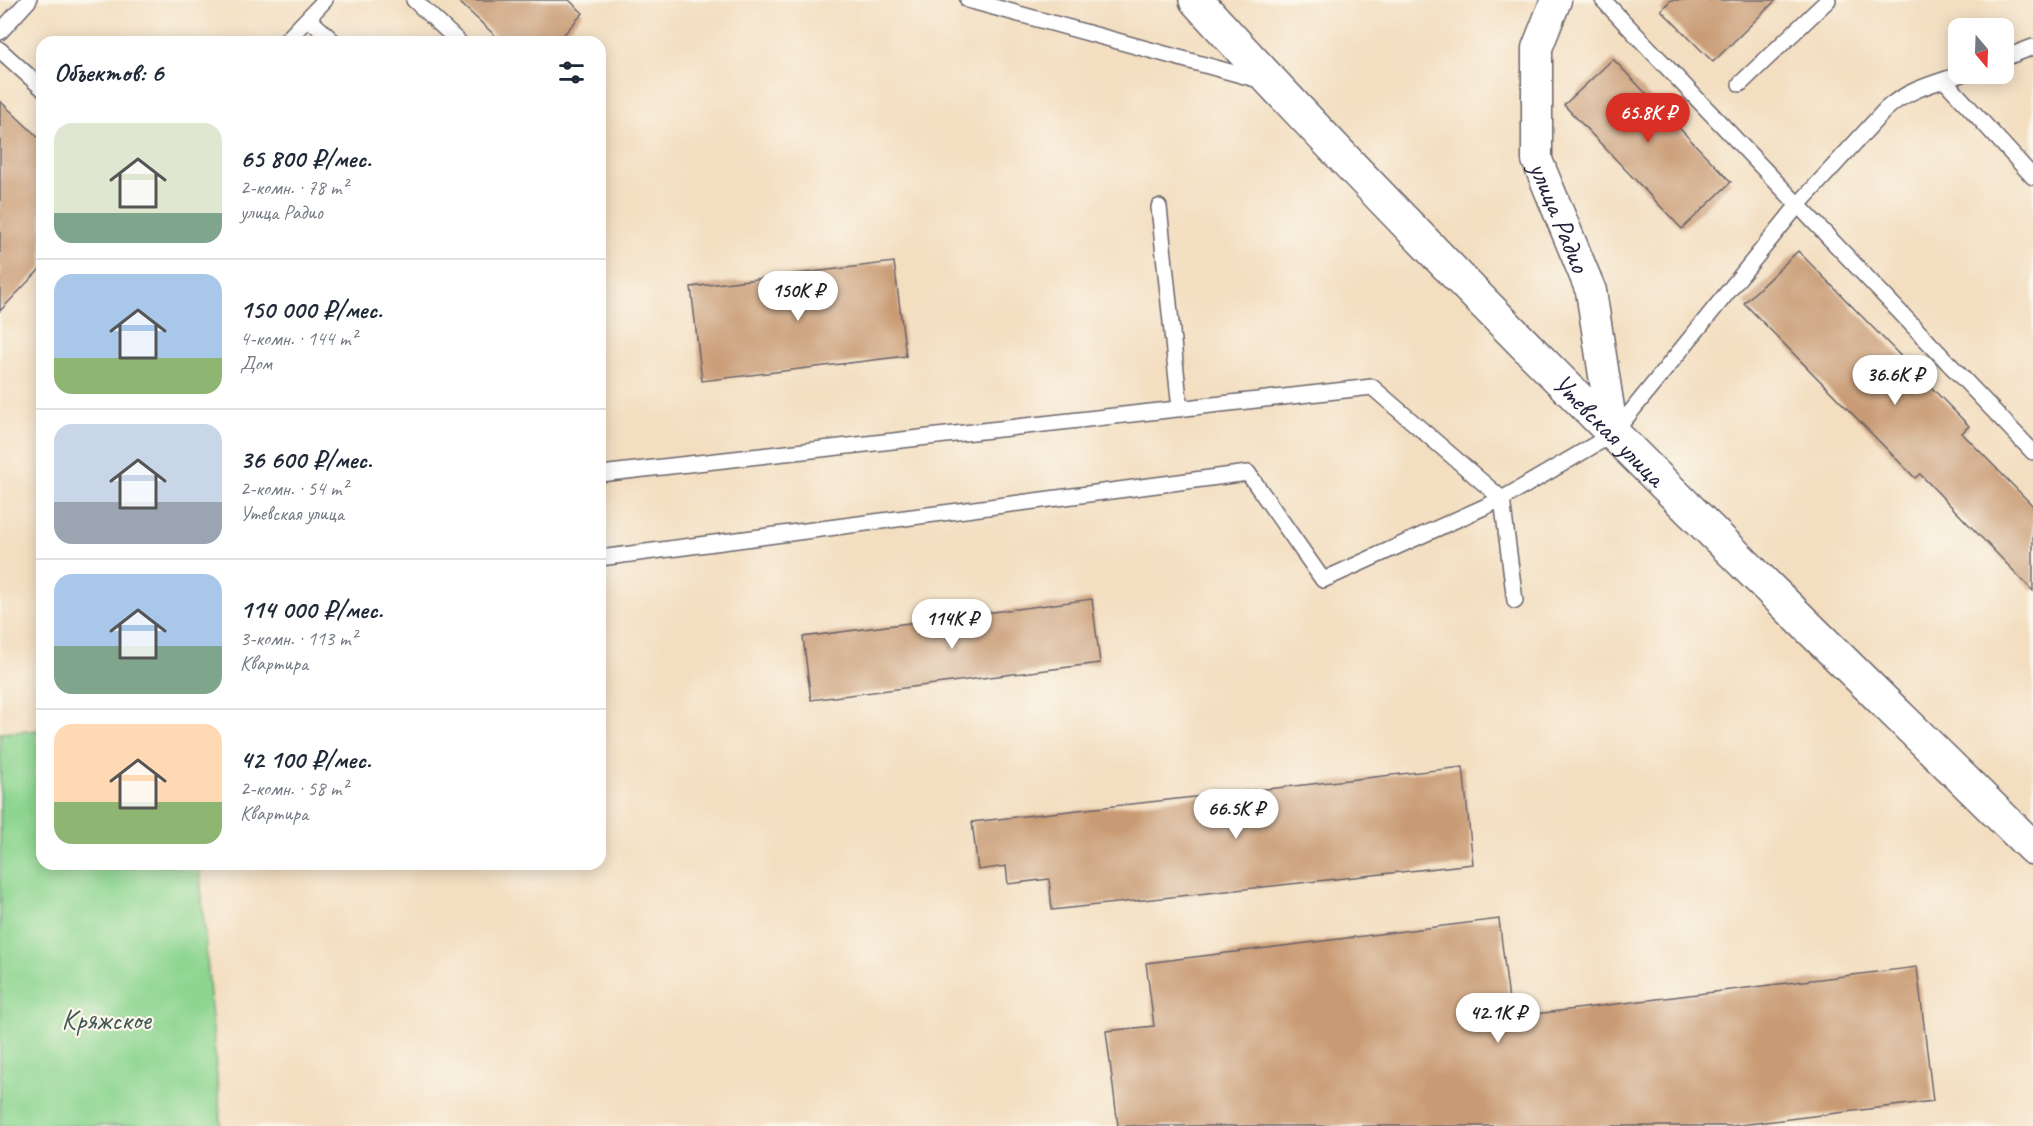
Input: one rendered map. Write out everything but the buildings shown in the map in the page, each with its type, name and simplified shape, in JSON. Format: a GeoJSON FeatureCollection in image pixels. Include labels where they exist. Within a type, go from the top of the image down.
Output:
{"type":"FeatureCollection","features":[{"type":"Feature","properties":{"kind":"main road","name":"Утевская улица"},"geometry":{"type":"LineString","coordinates":[[1196,0],[1273,84],[1613,434],[2033,848]]}},
{"type":"Feature","properties":{"kind":"street","name":"улица Радио"},"geometry":{"type":"LineString","coordinates":[[1556,0],[1537,48],[1537,160],[1592,291],[1613,434]]}},
{"type":"Feature","properties":{"kind":"lane"},"geometry":{"type":"LineString","coordinates":[[0,32],[29,0]]}},
{"type":"Feature","properties":{"kind":"lane"},"geometry":{"type":"LineString","coordinates":[[291,36],[325,0]]}},
{"type":"Feature","properties":{"kind":"lane"},"geometry":{"type":"LineString","coordinates":[[414,0],[453,36]]}},
{"type":"Feature","properties":{"kind":"lane"},"geometry":{"type":"LineString","coordinates":[[968,0],[1273,84]]}},
{"type":"Feature","properties":{"kind":"lane"},"geometry":{"type":"LineString","coordinates":[[1603,0],[2033,452]]}},
{"type":"Feature","properties":{"kind":"lane"},"geometry":{"type":"LineString","coordinates":[[1740,84],[1827,0]]}},
{"type":"Feature","properties":{"kind":"lane"},"geometry":{"type":"LineString","coordinates":[[308,18],[328,36]]}},
{"type":"Feature","properties":{"kind":"lane"},"geometry":{"type":"LineString","coordinates":[[2014,54],[2033,47]]}},
{"type":"Feature","properties":{"kind":"lane"},"geometry":{"type":"LineString","coordinates":[[0,50],[36,83]]}},
{"type":"Feature","properties":{"kind":"lane"},"geometry":{"type":"LineString","coordinates":[[606,557],[1248,473],[1323,580],[1502,499],[1613,434],[1798,205],[1897,99],[1948,79]]}},
{"type":"Feature","properties":{"kind":"lane"},"geometry":{"type":"LineString","coordinates":[[1944,80],[2033,177]]}},
{"type":"Feature","properties":{"kind":"lane"},"geometry":{"type":"LineString","coordinates":[[1159,207],[1180,409]]}},
{"type":"Feature","properties":{"kind":"lane"},"geometry":{"type":"LineString","coordinates":[[606,473],[1372,387],[1502,499],[1515,601]]}},
{"type":"Feature","properties":{"kind":"green space","name":"Кряжское"},"geometry":{"type":"Polygon","coordinates":[[[36,730],[36,870],[200,870],[221,1126],[0,1126],[0,733],[36,730]]]}}]}
